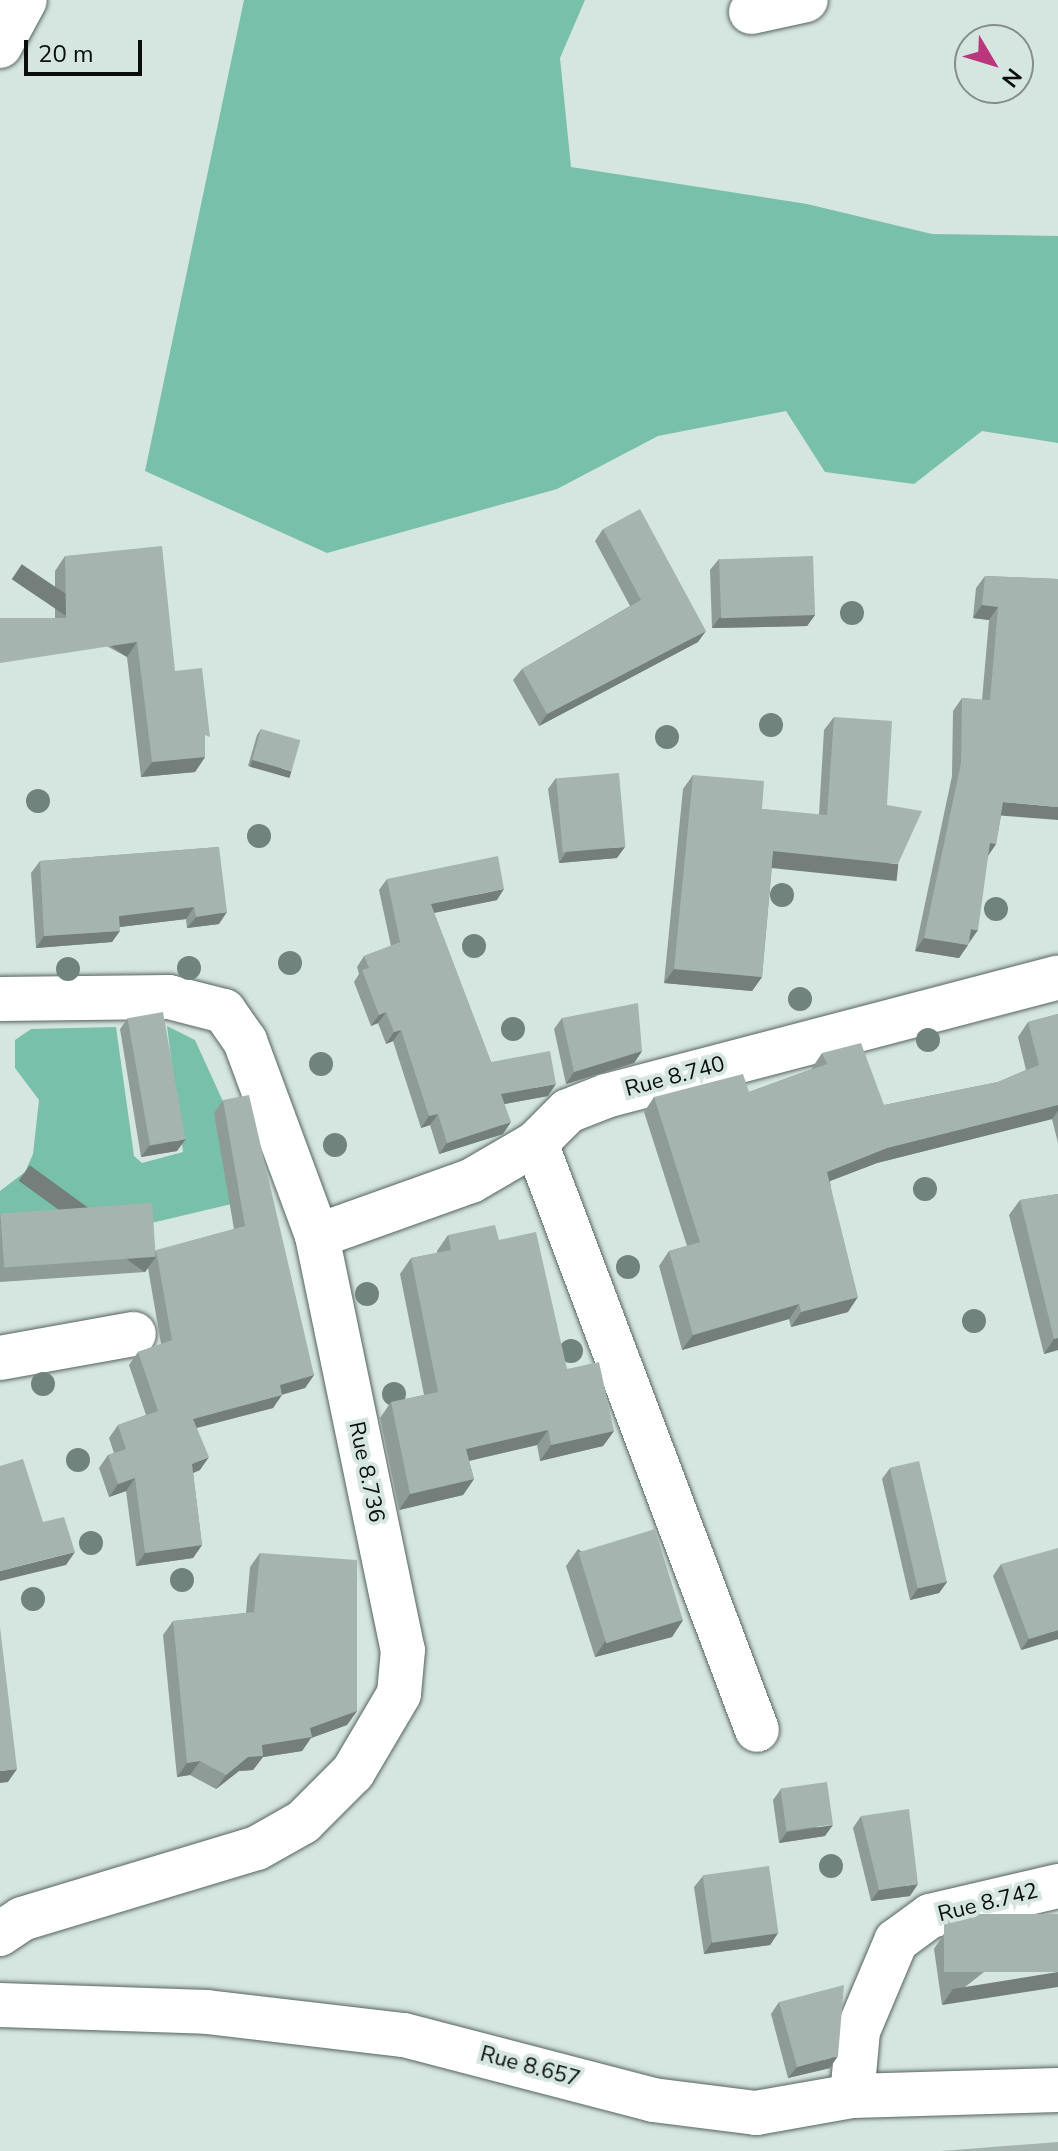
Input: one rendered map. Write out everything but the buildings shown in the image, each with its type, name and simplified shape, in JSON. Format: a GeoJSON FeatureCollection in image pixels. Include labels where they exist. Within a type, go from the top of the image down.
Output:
{"type":"FeatureCollection","features":[{"type":"Feature","properties":{"kind":"main road"},"geometry":{"type":"LineString","coordinates":[[0,46],[25,0]]}},
{"type":"Feature","properties":{"kind":"main road"},"geometry":{"type":"LineString","coordinates":[[751,12],[806,0]]}},
{"type":"Feature","properties":{"kind":"main road","name":"Rue 8.740"},"geometry":{"type":"LineString","coordinates":[[317,1236],[417,1205],[536,1143],[568,1111],[606,1096],[1058,977]]}},
{"type":"Feature","properties":{"kind":"main road","name":"Rue 8.736"},"geometry":{"type":"LineString","coordinates":[[0,999],[169,997],[224,1011],[245,1041],[317,1236],[403,1650],[399,1694],[353,1772],[303,1822],[257,1848],[22,1919],[0,1934]]}},
{"type":"Feature","properties":{"kind":"main road"},"geometry":{"type":"LineString","coordinates":[[536,1143],[757,1730]]}},
{"type":"Feature","properties":{"kind":"main road"},"geometry":{"type":"LineString","coordinates":[[0,1358],[134,1334]]}},
{"type":"Feature","properties":{"kind":"main road","name":"Rue 8.742"},"geometry":{"type":"LineString","coordinates":[[852,2096],[858,2031],[896,1941],[930,1916],[1058,1886]]}},
{"type":"Feature","properties":{"kind":"main road","name":"Rue 8.657"},"geometry":{"type":"LineString","coordinates":[[0,2005],[207,2012],[404,2035],[653,2100],[756,2113],[852,2096],[1058,2090]]}},
{"type":"Feature","properties":{"kind":"green space"},"geometry":{"type":"Polygon","coordinates":[[[244,0],[585,0],[560,58],[571,167],[807,204],[932,234],[1058,236],[1058,443],[982,431],[914,484],[825,472],[786,411],[658,436],[557,489],[327,553],[145,471],[244,0]]]}},
{"type":"Feature","properties":{"kind":"green space"},"geometry":{"type":"Polygon","coordinates":[[[167,1026],[195,1040],[236,1130],[263,1159],[266,1196],[147,1224],[0,1224],[0,1191],[25,1172],[33,1154],[39,1100],[15,1068],[15,1040],[31,1029],[116,1027],[134,1156],[142,1163],[183,1152],[167,1026]]]}}]}
